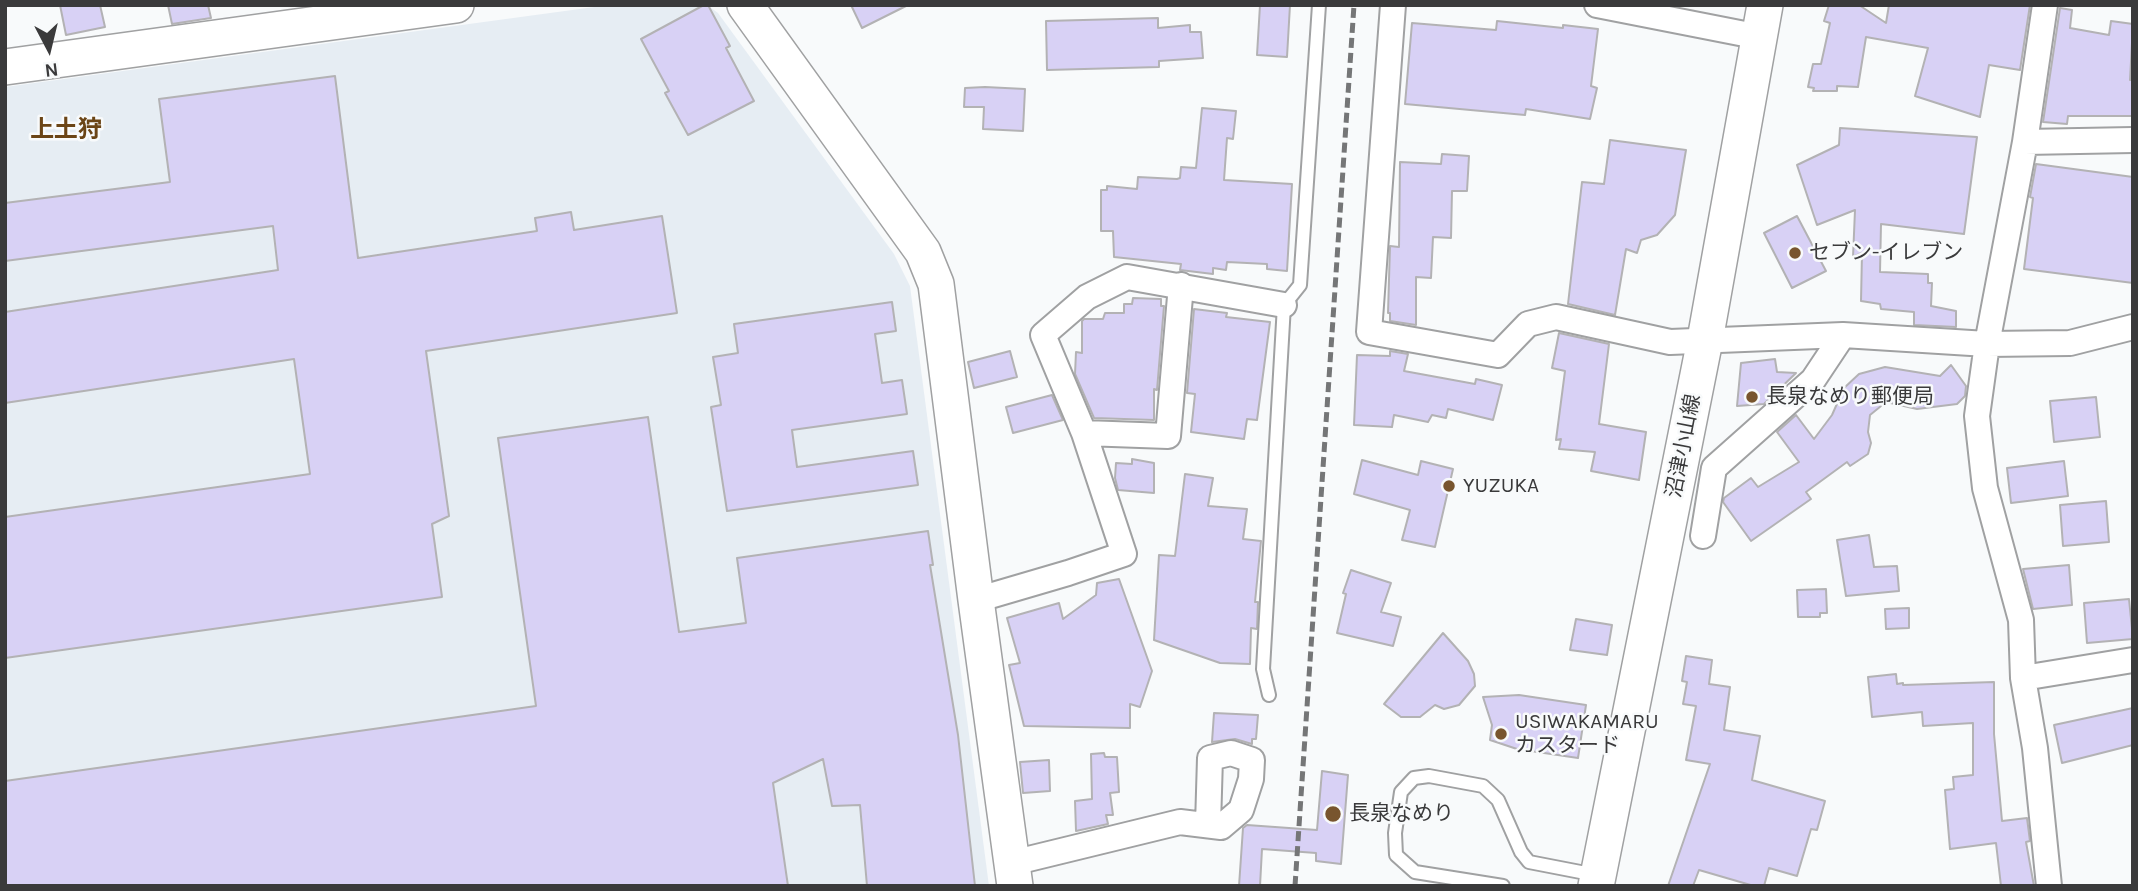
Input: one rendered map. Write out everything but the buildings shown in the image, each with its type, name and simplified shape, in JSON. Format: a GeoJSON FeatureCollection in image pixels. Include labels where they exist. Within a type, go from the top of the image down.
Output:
{"type":"FeatureCollection","features":[{"type":"Feature","properties":{"kind":"street"},"geometry":{"type":"LineString","coordinates":[[5,67],[347,12],[456,5]]}},
{"type":"Feature","properties":{"kind":"street"},"geometry":{"type":"LineString","coordinates":[[745,5],[923,252],[936,284],[975,600],[1014,874],[1180,822],[1208,825]]}},
{"type":"Feature","properties":{"kind":"street"},"geometry":{"type":"LineString","coordinates":[[1393,5],[1369,332],[1498,355],[1528,324],[1556,317],[1670,342],[1843,335],[1987,344],[2070,343],[2133,327]]}},
{"type":"Feature","properties":{"kind":"street"},"geometry":{"type":"LineString","coordinates":[[1597,5],[1763,21]]}},
{"type":"Feature","properties":{"kind":"street"},"geometry":{"type":"LineString","coordinates":[[2045,5],[2025,142],[1987,344],[1978,416],[1984,476],[1997,536],[2021,620],[2023,678],[2035,748],[2049,886]]}},
{"type":"Feature","properties":{"kind":"street","name":"沼津小山線"},"geometry":{"type":"LineString","coordinates":[[1597,883],[1705,340],[1763,21]]}},
{"type":"Feature","properties":{"kind":"street"},"geometry":{"type":"LineString","coordinates":[[2025,142],[2133,140]]}},
{"type":"Feature","properties":{"kind":"street"},"geometry":{"type":"LineString","coordinates":[[975,600],[1124,554],[1084,433],[1043,335],[1087,297],[1127,277],[1284,305]]}},
{"type":"Feature","properties":{"kind":"street"},"geometry":{"type":"LineString","coordinates":[[1084,433],[1168,436],[1181,285]]}},
{"type":"Feature","properties":{"kind":"street"},"geometry":{"type":"LineString","coordinates":[[1703,536],[1714,468],[1813,380],[1843,335]]}},
{"type":"Feature","properties":{"kind":"street"},"geometry":{"type":"LineString","coordinates":[[2023,678],[2133,660]]}},
{"type":"Feature","properties":{"kind":"lane"},"geometry":{"type":"LineString","coordinates":[[1269,695],[1263,669],[1284,305],[1300,285],[1319,5]]}},
{"type":"Feature","properties":{"kind":"lane"},"geometry":{"type":"LineString","coordinates":[[1503,886],[1415,872],[1396,855],[1395,833],[1402,792],[1414,778],[1429,776],[1483,786],[1498,800],[1521,852],[1529,862],[1597,883]]}},
{"type":"Feature","properties":{"kind":"shaded area"},"geometry":{"type":"Polygon","coordinates":[[[609,5],[707,5],[718,13],[894,254],[910,286],[989,886],[5,886],[5,87],[609,5]]]}},
{"type":"Feature","properties":{"kind":"railway"},"geometry":{"type":"LineString","coordinates":[[1295,886],[1354,5]]}},
{"type":"Feature","properties":{"kind":"place","name":"セブン-イレブン"},"geometry":{"type":"Point","coordinates":[1795,253]}},
{"type":"Feature","properties":{"kind":"place","name":"長泉なめり郵便局"},"geometry":{"type":"Point","coordinates":[1752,397]}},
{"type":"Feature","properties":{"kind":"place","name":"YUZUKA"},"geometry":{"type":"Point","coordinates":[1449,486]}},
{"type":"Feature","properties":{"kind":"place","name":"USIWAKAMARU カスタード"},"geometry":{"type":"Point","coordinates":[1501,734]}},
{"type":"Feature","properties":{"kind":"place","name":"長泉なめり"},"geometry":{"type":"Point","coordinates":[1333,814]}},
{"type":"Feature","properties":{"kind":"district","name":"上土狩"},"geometry":{"type":"Point","coordinates":[66,130]}}]}
